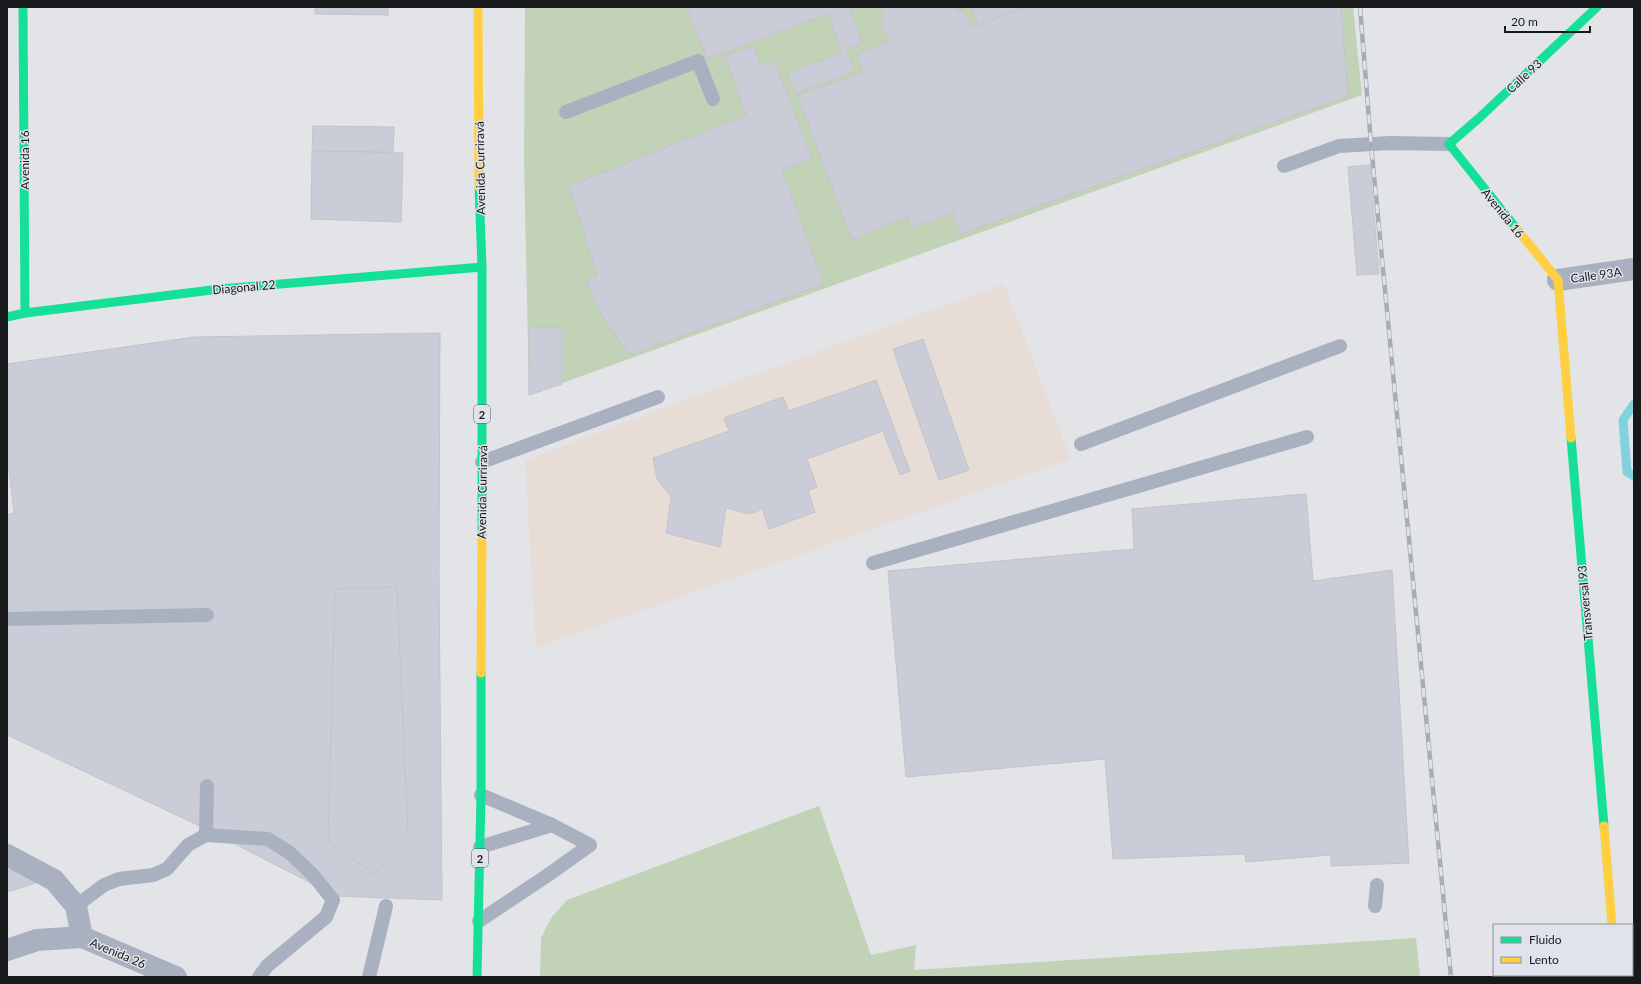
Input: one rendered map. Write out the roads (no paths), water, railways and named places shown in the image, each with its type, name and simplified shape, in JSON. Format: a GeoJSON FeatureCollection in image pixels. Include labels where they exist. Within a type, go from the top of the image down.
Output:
{"type":"FeatureCollection","features":[{"type":"Feature","properties":{"kind":"main road","name":"Avenida 16"},"geometry":{"type":"LineString","coordinates":[[23,7],[25,313]]}},
{"type":"Feature","properties":{"kind":"main road","name":"Avenida Curriravá"},"geometry":{"type":"LineString","coordinates":[[477,977],[481,795],[482,462],[482,267],[478,162],[478,7]]}},
{"type":"Feature","properties":{"kind":"main road","name":"Calle 93"},"geometry":{"type":"LineString","coordinates":[[1449,144],[1478,119],[1597,7]]}},
{"type":"Feature","properties":{"kind":"main road","name":"Avenida 16"},"geometry":{"type":"LineString","coordinates":[[1449,144],[1558,280]]}},
{"type":"Feature","properties":{"kind":"main road","name":"Diagonal 22"},"geometry":{"type":"LineString","coordinates":[[7,317],[25,313],[220,289],[482,267]]}},
{"type":"Feature","properties":{"kind":"main road","name":"Transversal 93"},"geometry":{"type":"LineString","coordinates":[[1558,280],[1612,924]]}},
{"type":"Feature","properties":{"kind":"street","name":"Calle 93A"},"geometry":{"type":"LineString","coordinates":[[1558,280],[1634,269]]}},
{"type":"Feature","properties":{"kind":"street","name":"Avenida 26"},"geometry":{"type":"LineString","coordinates":[[7,855],[54,880],[76,906],[82,937],[176,977]]}},
{"type":"Feature","properties":{"kind":"street"},"geometry":{"type":"LineString","coordinates":[[7,950],[37,940],[82,937]]}},
{"type":"Feature","properties":{"kind":"lane"},"geometry":{"type":"LineString","coordinates":[[566,112],[698,61],[713,99]]}},
{"type":"Feature","properties":{"kind":"lane"},"geometry":{"type":"LineString","coordinates":[[1284,166],[1339,146],[1390,143],[1449,144]]}},
{"type":"Feature","properties":{"kind":"lane"},"geometry":{"type":"LineString","coordinates":[[1081,444],[1340,346]]}},
{"type":"Feature","properties":{"kind":"lane"},"geometry":{"type":"LineString","coordinates":[[482,462],[658,398]]}},
{"type":"Feature","properties":{"kind":"lane"},"geometry":{"type":"LineString","coordinates":[[873,563],[1307,437]]}},
{"type":"Feature","properties":{"kind":"lane"},"geometry":{"type":"LineString","coordinates":[[7,619],[207,615]]}},
{"type":"Feature","properties":{"kind":"lane"},"geometry":{"type":"LineString","coordinates":[[206,835],[208,786]]}},
{"type":"Feature","properties":{"kind":"lane"},"geometry":{"type":"LineString","coordinates":[[479,921],[590,845],[552,825],[481,795]]}},
{"type":"Feature","properties":{"kind":"lane"},"geometry":{"type":"LineString","coordinates":[[480,847],[552,825]]}},
{"type":"Feature","properties":{"kind":"lane"},"geometry":{"type":"LineString","coordinates":[[76,906],[104,885],[119,879],[153,875],[167,868],[188,845],[206,835],[268,839],[296,858],[313,874],[333,900],[326,916],[267,966],[259,977]]}},
{"type":"Feature","properties":{"kind":"lane"},"geometry":{"type":"LineString","coordinates":[[1375,906],[1377,885]]}},
{"type":"Feature","properties":{"kind":"lane"},"geometry":{"type":"LineString","coordinates":[[369,977],[386,906]]}},
{"type":"Feature","properties":{"kind":"waterway"},"geometry":{"type":"LineString","coordinates":[[1634,404],[1623,420],[1627,472],[1634,476]]}},
{"type":"Feature","properties":{"kind":"railway"},"geometry":{"type":"LineString","coordinates":[[1360,7],[1371,144],[1451,977]]}}]}
